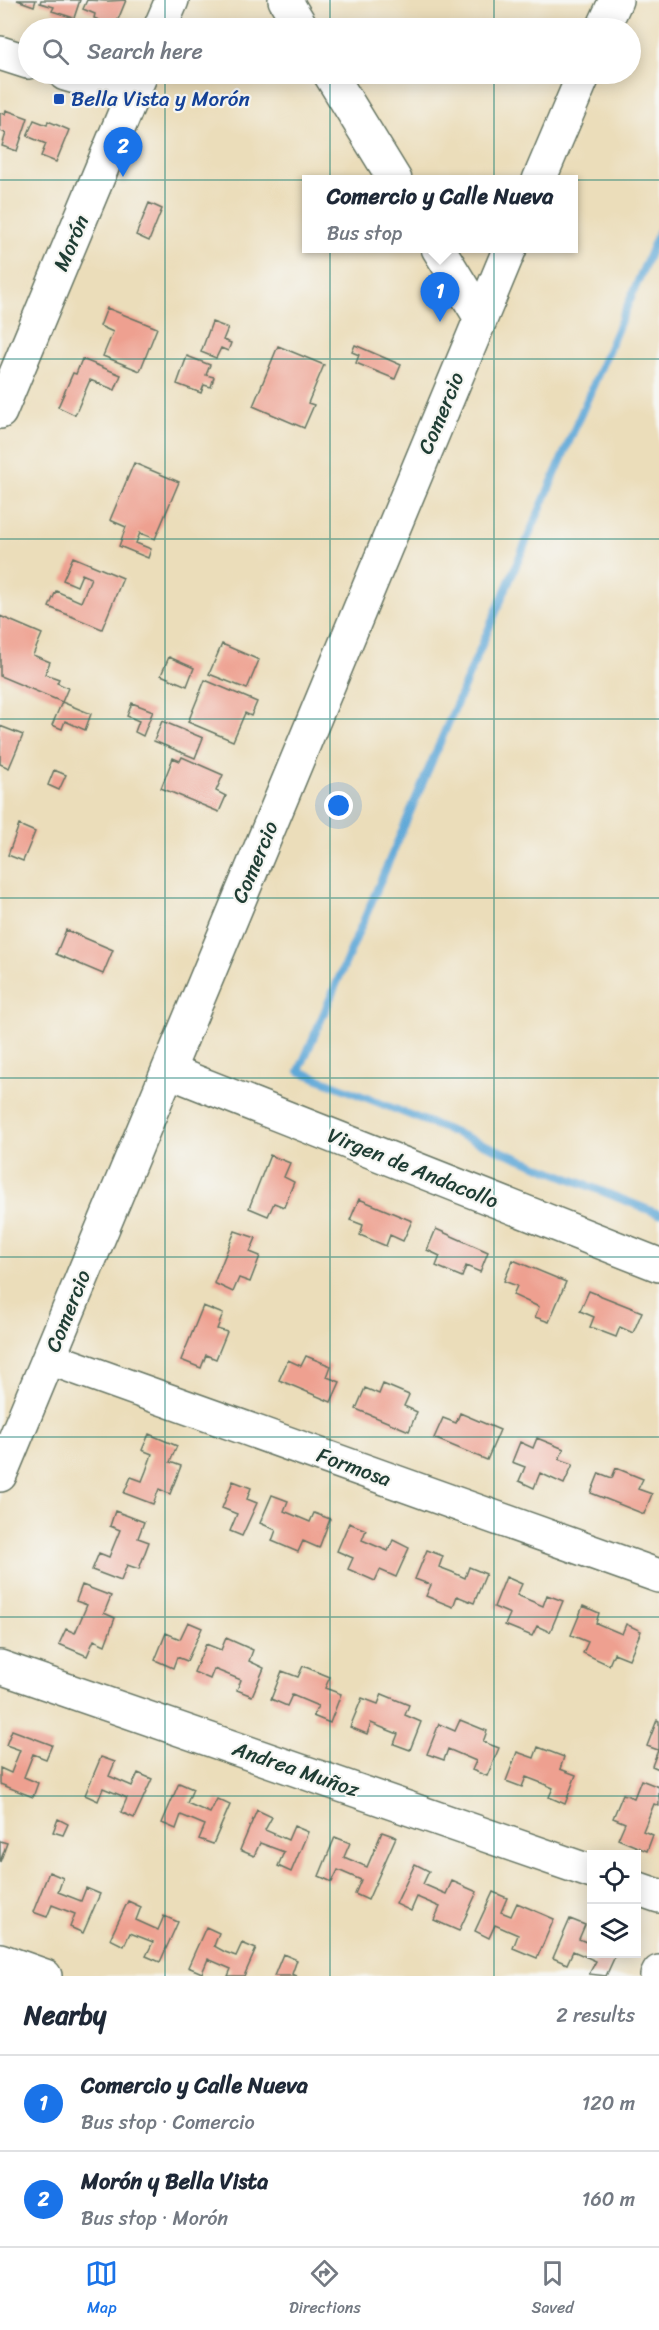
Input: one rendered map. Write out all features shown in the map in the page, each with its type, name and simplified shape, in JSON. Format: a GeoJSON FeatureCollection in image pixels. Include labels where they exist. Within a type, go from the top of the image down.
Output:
{"type":"FeatureCollection","features":[{"type":"Feature","properties":{"kind":"street"},"geometry":{"type":"LineString","coordinates":[[164,18],[172,0]]}},
{"type":"Feature","properties":{"kind":"street"},"geometry":{"type":"LineString","coordinates":[[285,0],[296,18]]}},
{"type":"Feature","properties":{"kind":"street"},"geometry":{"type":"LineString","coordinates":[[608,18],[616,0]]}},
{"type":"Feature","properties":{"kind":"street"},"geometry":{"type":"LineString","coordinates":[[0,53],[18,59]]}},
{"type":"Feature","properties":{"kind":"street","name":"Morón"},"geometry":{"type":"LineString","coordinates":[[0,412],[137,84]]}},
{"type":"Feature","properties":{"kind":"street"},"geometry":{"type":"LineString","coordinates":[[336,84],[392,175]]}},
{"type":"Feature","properties":{"kind":"street"},"geometry":{"type":"LineString","coordinates":[[541,175],[580,84]]}},
{"type":"Feature","properties":{"kind":"street"},"geometry":{"type":"LineString","coordinates":[[440,253],[481,318]]}},
{"type":"Feature","properties":{"kind":"street","name":"Comercio"},"geometry":{"type":"LineString","coordinates":[[0,1475],[508,253]]}},
{"type":"Feature","properties":{"kind":"street","name":"Virgen de Andacollo"},"geometry":{"type":"LineString","coordinates":[[168,1071],[659,1265]]}},
{"type":"Feature","properties":{"kind":"street","name":"Formosa"},"geometry":{"type":"LineString","coordinates":[[49,1358],[659,1576]]}},
{"type":"Feature","properties":{"kind":"street","name":"Andrea Muñoz"},"geometry":{"type":"LineString","coordinates":[[0,1666],[587,1871]]}},
{"type":"Feature","properties":{"kind":"street"},"geometry":{"type":"LineString","coordinates":[[641,1890],[659,1896]]}},
{"type":"Feature","properties":{"kind":"street"},"geometry":{"type":"LineString","coordinates":[[0,1960],[45,1976]]}},
{"type":"Feature","properties":{"kind":"street"},"geometry":{"type":"LineString","coordinates":[[657,1976],[659,1972]]}},
{"type":"Feature","properties":{"kind":"building"},"geometry":{"type":"Polygon","coordinates":[[[17,0],[36,0],[34,6],[17,0]]]}},
{"type":"Feature","properties":{"kind":"building"},"geometry":{"type":"Polygon","coordinates":[[[41,0],[80,0],[74,18],[52,11],[54,7],[40,3],[41,0]]]}},
{"type":"Feature","properties":{"kind":"building"},"geometry":{"type":"Polygon","coordinates":[[[87,0],[126,0],[119,18],[94,18],[95,14],[83,9],[87,0]]]}},
{"type":"Feature","properties":{"kind":"building"},"geometry":{"type":"Polygon","coordinates":[[[6,110],[28,118],[17,151],[2,146],[6,133],[0,131],[0,113],[5,114],[6,110]]]}},
{"type":"Feature","properties":{"kind":"building"},"geometry":{"type":"Polygon","coordinates":[[[34,120],[47,125],[48,121],[69,130],[56,162],[41,156],[46,144],[27,136],[34,120]]]}},
{"type":"Feature","properties":{"kind":"building"},"geometry":{"type":"Polygon","coordinates":[[[149,203],[162,209],[149,241],[136,235],[149,203]]]}},
{"type":"Feature","properties":{"kind":"building"},"geometry":{"type":"Polygon","coordinates":[[[107,308],[157,328],[140,371],[103,356],[113,332],[100,326],[107,308]]]}},
{"type":"Feature","properties":{"kind":"building"},"geometry":{"type":"Polygon","coordinates":[[[212,322],[228,328],[223,340],[231,343],[228,351],[221,348],[216,358],[201,352],[212,322]]]}},
{"type":"Feature","properties":{"kind":"building"},"geometry":{"type":"Polygon","coordinates":[[[355,345],[401,365],[395,379],[356,363],[359,355],[352,352],[355,345]]]}},
{"type":"Feature","properties":{"kind":"building"},"geometry":{"type":"Polygon","coordinates":[[[278,346],[324,365],[308,403],[314,405],[304,428],[253,406],[278,346]]]}},
{"type":"Feature","properties":{"kind":"building"},"geometry":{"type":"Polygon","coordinates":[[[187,356],[210,365],[206,375],[214,377],[211,387],[204,385],[201,393],[177,384],[187,356]]]}},
{"type":"Feature","properties":{"kind":"building"},"geometry":{"type":"Polygon","coordinates":[[[82,359],[121,375],[115,390],[90,380],[75,415],[58,407],[82,359]]]}},
{"type":"Feature","properties":{"kind":"building"},"geometry":{"type":"Polygon","coordinates":[[[134,463],[179,482],[155,539],[140,533],[136,543],[151,549],[148,558],[119,546],[126,527],[110,520],[134,463]]]}},
{"type":"Feature","properties":{"kind":"building"},"geometry":{"type":"Polygon","coordinates":[[[73,557],[123,578],[102,629],[49,607],[56,591],[81,602],[91,578],[82,574],[77,586],[63,580],[73,557]]]}},
{"type":"Feature","properties":{"kind":"building"},"geometry":{"type":"Polygon","coordinates":[[[0,616],[42,634],[33,655],[50,662],[45,674],[59,679],[57,683],[68,688],[62,702],[0,676],[0,616]]]}},
{"type":"Feature","properties":{"kind":"building"},"geometry":{"type":"Polygon","coordinates":[[[222,644],[259,660],[247,689],[209,674],[222,644]]]}},
{"type":"Feature","properties":{"kind":"building"},"geometry":{"type":"Polygon","coordinates":[[[169,657],[194,668],[187,686],[161,675],[169,657]]]}},
{"type":"Feature","properties":{"kind":"building"},"geometry":{"type":"Polygon","coordinates":[[[205,680],[257,702],[251,716],[245,713],[233,741],[188,722],[205,680]]]}},
{"type":"Feature","properties":{"kind":"building"},"geometry":{"type":"Polygon","coordinates":[[[62,702],[91,714],[85,730],[65,721],[62,729],[52,725],[62,702]]]}},
{"type":"Feature","properties":{"kind":"building"},"geometry":{"type":"Polygon","coordinates":[[[132,703],[153,711],[143,736],[135,732],[139,721],[127,716],[132,703]]]}},
{"type":"Feature","properties":{"kind":"building"},"geometry":{"type":"Polygon","coordinates":[[[162,721],[203,738],[195,758],[154,741],[162,721]]]}},
{"type":"Feature","properties":{"kind":"building"},"geometry":{"type":"Polygon","coordinates":[[[0,726],[23,735],[9,768],[0,764],[0,726]]]}},
{"type":"Feature","properties":{"kind":"building"},"geometry":{"type":"Polygon","coordinates":[[[182,757],[223,775],[216,791],[226,796],[219,812],[161,788],[173,758],[180,761],[182,757]]]}},
{"type":"Feature","properties":{"kind":"building"},"geometry":{"type":"Polygon","coordinates":[[[54,770],[66,775],[59,790],[48,785],[54,770]]]}},
{"type":"Feature","properties":{"kind":"building"},"geometry":{"type":"Polygon","coordinates":[[[19,825],[35,832],[23,861],[8,855],[19,825]]]}},
{"type":"Feature","properties":{"kind":"building"},"geometry":{"type":"Polygon","coordinates":[[[66,930],[113,950],[103,974],[56,954],[66,930]]]}},
{"type":"Feature","properties":{"kind":"building"},"geometry":{"type":"Polygon","coordinates":[[[270,1155],[290,1163],[284,1177],[294,1182],[284,1207],[274,1203],[268,1216],[249,1208],[270,1155]]]}},
{"type":"Feature","properties":{"kind":"building"},"geometry":{"type":"Polygon","coordinates":[[[359,1199],[412,1221],[403,1241],[390,1235],[386,1246],[360,1235],[363,1225],[350,1220],[359,1199]]]}},
{"type":"Feature","properties":{"kind":"building"},"geometry":{"type":"Polygon","coordinates":[[[436,1229],[488,1252],[480,1272],[466,1266],[462,1277],[436,1266],[440,1256],[427,1250],[436,1229]]]}},
{"type":"Feature","properties":{"kind":"building"},"geometry":{"type":"Polygon","coordinates":[[[235,1231],[256,1238],[250,1252],[260,1256],[250,1282],[239,1278],[233,1292],[214,1283],[235,1231]]]}},
{"type":"Feature","properties":{"kind":"building"},"geometry":{"type":"Polygon","coordinates":[[[513,1260],[566,1282],[549,1322],[535,1317],[539,1307],[513,1295],[517,1286],[504,1281],[513,1260]]]}},
{"type":"Feature","properties":{"kind":"building"},"geometry":{"type":"Polygon","coordinates":[[[589,1291],[642,1312],[633,1333],[620,1327],[616,1337],[590,1327],[594,1317],[580,1311],[589,1291]]]}},
{"type":"Feature","properties":{"kind":"building"},"geometry":{"type":"Polygon","coordinates":[[[203,1306],[223,1314],[217,1329],[227,1332],[216,1359],[206,1355],[201,1368],[181,1360],[203,1306]]]}},
{"type":"Feature","properties":{"kind":"building"},"geometry":{"type":"Polygon","coordinates":[[[306,1356],[331,1366],[327,1377],[340,1382],[331,1402],[279,1380],[288,1360],[301,1366],[306,1356]]]}},
{"type":"Feature","properties":{"kind":"building"},"geometry":{"type":"Polygon","coordinates":[[[383,1384],[409,1395],[404,1406],[417,1412],[409,1431],[356,1409],[365,1388],[379,1394],[383,1384]]]}},
{"type":"Feature","properties":{"kind":"building"},"geometry":{"type":"Polygon","coordinates":[[[460,1413],[500,1430],[487,1460],[434,1438],[443,1418],[456,1423],[460,1413]]]}},
{"type":"Feature","properties":{"kind":"building"},"geometry":{"type":"Polygon","coordinates":[[[149,1434],[177,1446],[170,1462],[181,1466],[170,1494],[159,1489],[153,1504],[124,1493],[131,1477],[142,1481],[152,1454],[142,1450],[149,1434]]]}},
{"type":"Feature","properties":{"kind":"building"},"geometry":{"type":"Polygon","coordinates":[[[537,1438],[564,1449],[559,1459],[573,1464],[564,1484],[540,1473],[534,1488],[519,1481],[525,1467],[512,1462],[520,1442],[533,1448],[537,1438]]]}},
{"type":"Feature","properties":{"kind":"building"},"geometry":{"type":"Polygon","coordinates":[[[616,1468],[643,1479],[638,1489],[652,1494],[644,1514],[591,1493],[599,1473],[612,1478],[616,1468]]]}},
{"type":"Feature","properties":{"kind":"building"},"geometry":{"type":"Polygon","coordinates":[[[233,1481],[251,1488],[247,1499],[257,1503],[242,1536],[230,1531],[237,1514],[222,1508],[233,1481]]]}},
{"type":"Feature","properties":{"kind":"building"},"geometry":{"type":"Polygon","coordinates":[[[272,1495],[288,1501],[284,1511],[310,1522],[314,1513],[330,1519],[319,1548],[303,1541],[298,1552],[272,1541],[276,1530],[260,1523],[272,1495]]]}},
{"type":"Feature","properties":{"kind":"building"},"geometry":{"type":"Polygon","coordinates":[[[115,1511],[144,1522],[138,1538],[149,1542],[139,1569],[127,1565],[121,1581],[92,1570],[99,1553],[109,1557],[120,1530],[110,1526],[115,1511]]]}},
{"type":"Feature","properties":{"kind":"building"},"geometry":{"type":"Polygon","coordinates":[[[349,1523],[366,1530],[362,1540],[388,1551],[393,1540],[409,1548],[396,1577],[380,1570],[375,1581],[348,1569],[353,1558],[337,1551],[349,1523]]]}},
{"type":"Feature","properties":{"kind":"building"},"geometry":{"type":"Polygon","coordinates":[[[427,1550],[443,1556],[439,1567],[465,1578],[469,1567],[486,1574],[474,1603],[457,1596],[453,1607],[426,1596],[431,1585],[415,1579],[427,1550]]]}},
{"type":"Feature","properties":{"kind":"building"},"geometry":{"type":"Polygon","coordinates":[[[506,1577],[522,1584],[517,1595],[543,1606],[547,1595],[563,1601],[550,1632],[537,1626],[532,1636],[505,1625],[510,1614],[494,1607],[506,1577]]]}},
{"type":"Feature","properties":{"kind":"building"},"geometry":{"type":"Polygon","coordinates":[[[82,1585],[111,1596],[104,1613],[115,1618],[105,1645],[94,1640],[87,1656],[59,1644],[66,1629],[75,1633],[87,1605],[76,1601],[82,1585]]]}},
{"type":"Feature","properties":{"kind":"building"},"geometry":{"type":"Polygon","coordinates":[[[583,1606],[599,1613],[596,1623],[622,1634],[626,1624],[641,1631],[629,1659],[614,1653],[609,1665],[583,1653],[588,1642],[571,1635],[583,1606]]]}},
{"type":"Feature","properties":{"kind":"building"},"geometry":{"type":"Polygon","coordinates":[[[188,1622],[202,1628],[187,1661],[177,1657],[173,1668],[155,1660],[166,1633],[180,1639],[188,1622]]]}},
{"type":"Feature","properties":{"kind":"building"},"geometry":{"type":"Polygon","coordinates":[[[226,1638],[253,1650],[249,1661],[264,1668],[252,1696],[237,1690],[241,1680],[214,1669],[210,1679],[194,1672],[206,1644],[221,1650],[226,1638]]]}},
{"type":"Feature","properties":{"kind":"building"},"geometry":{"type":"Polygon","coordinates":[[[303,1666],[330,1677],[325,1688],[341,1694],[330,1723],[313,1716],[318,1706],[292,1695],[287,1706],[271,1699],[282,1671],[298,1677],[303,1666]]]}},
{"type":"Feature","properties":{"kind":"building"},"geometry":{"type":"Polygon","coordinates":[[[382,1694],[409,1705],[405,1715],[421,1722],[410,1750],[394,1744],[398,1734],[371,1723],[367,1734],[350,1727],[362,1698],[378,1704],[382,1694]]]}},
{"type":"Feature","properties":{"kind":"building"},"geometry":{"type":"Polygon","coordinates":[[[460,1720],[487,1731],[483,1742],[499,1748],[487,1776],[472,1770],[476,1761],[448,1749],[444,1760],[427,1754],[439,1724],[455,1731],[460,1720]]]}},
{"type":"Feature","properties":{"kind":"building"},"geometry":{"type":"Polygon","coordinates":[[[657,1720],[659,1721],[659,1769],[652,1766],[658,1750],[647,1746],[657,1720]]]}},
{"type":"Feature","properties":{"kind":"building"},"geometry":{"type":"Polygon","coordinates":[[[12,1730],[52,1745],[46,1759],[33,1754],[24,1777],[38,1783],[33,1797],[0,1784],[0,1768],[11,1773],[20,1750],[6,1745],[12,1730]]]}},
{"type":"Feature","properties":{"kind":"building"},"geometry":{"type":"Polygon","coordinates":[[[538,1747],[564,1757],[560,1769],[576,1775],[565,1804],[549,1797],[553,1788],[539,1782],[526,1777],[522,1787],[506,1781],[517,1752],[534,1758],[538,1747]]]}},
{"type":"Feature","properties":{"kind":"building"},"geometry":{"type":"Polygon","coordinates":[[[101,1757],[115,1762],[109,1776],[132,1786],[138,1773],[152,1779],[134,1818],[121,1812],[127,1798],[103,1788],[98,1801],[85,1795],[101,1757]]]}},
{"type":"Feature","properties":{"kind":"building"},"geometry":{"type":"Polygon","coordinates":[[[641,1780],[659,1787],[659,1806],[654,1804],[643,1831],[653,1835],[647,1851],[618,1839],[625,1823],[613,1818],[623,1794],[634,1798],[641,1780]]]}},
{"type":"Feature","properties":{"kind":"building"},"geometry":{"type":"Polygon","coordinates":[[[179,1783],[193,1789],[187,1803],[210,1813],[217,1799],[230,1805],[213,1844],[199,1839],[205,1825],[181,1815],[176,1829],[162,1823],[179,1783]]]}},
{"type":"Feature","properties":{"kind":"building"},"geometry":{"type":"Polygon","coordinates":[[[257,1810],[272,1817],[265,1830],[288,1840],[294,1826],[308,1832],[291,1872],[278,1866],[284,1852],[260,1843],[254,1856],[240,1850],[257,1810]]]}},
{"type":"Feature","properties":{"kind":"building"},"geometry":{"type":"Polygon","coordinates":[[[58,1819],[68,1824],[63,1835],[53,1832],[58,1819]]]}},
{"type":"Feature","properties":{"kind":"building"},"geometry":{"type":"Polygon","coordinates":[[[382,1832],[396,1837],[368,1900],[355,1894],[361,1880],[338,1870],[332,1882],[319,1876],[335,1837],[350,1843],[344,1857],[367,1867],[382,1832]]]}},
{"type":"Feature","properties":{"kind":"building"},"geometry":{"type":"Polygon","coordinates":[[[0,1841],[7,1843],[0,1862],[0,1841]]]}},
{"type":"Feature","properties":{"kind":"building"},"geometry":{"type":"Polygon","coordinates":[[[415,1864],[429,1871],[423,1884],[446,1894],[452,1881],[477,1892],[459,1931],[434,1920],[440,1907],[417,1897],[411,1911],[396,1904],[415,1864]]]}},
{"type":"Feature","properties":{"kind":"building"},"geometry":{"type":"Polygon","coordinates":[[[49,1872],[63,1878],[58,1892],[81,1901],[86,1888],[100,1894],[83,1933],[70,1927],[75,1914],[52,1905],[47,1917],[33,1912],[49,1872]]]}},
{"type":"Feature","properties":{"kind":"building"},"geometry":{"type":"Polygon","coordinates":[[[493,1892],[507,1898],[501,1912],[511,1916],[517,1903],[554,1919],[537,1958],[513,1948],[518,1935],[495,1925],[489,1938],[475,1931],[493,1892]]]}},
{"type":"Feature","properties":{"kind":"building"},"geometry":{"type":"Polygon","coordinates":[[[128,1901],[141,1907],[136,1920],[158,1930],[164,1916],[178,1922],[160,1962],[146,1956],[153,1942],[130,1933],[124,1946],[110,1939],[128,1901]]]}},
{"type":"Feature","properties":{"kind":"building"},"geometry":{"type":"Polygon","coordinates":[[[570,1919],[585,1925],[579,1939],[587,1942],[587,1957],[573,1951],[567,1964],[553,1958],[570,1919]]]}},
{"type":"Feature","properties":{"kind":"building"},"geometry":{"type":"Polygon","coordinates":[[[206,1927],[219,1933],[214,1946],[225,1952],[236,1956],[242,1943],[256,1949],[244,1976],[228,1976],[231,1969],[208,1959],[202,1973],[188,1967],[206,1927]]]}},
{"type":"Feature","properties":{"kind":"building"},"geometry":{"type":"Polygon","coordinates":[[[283,1954],[297,1960],[292,1974],[297,1976],[274,1976],[283,1954]]]}},
{"type":"Feature","properties":{"kind":"building"},"geometry":{"type":"Polygon","coordinates":[[[589,1958],[614,1958],[606,1976],[589,1974],[596,1961],[589,1958]]]}},
{"type":"Feature","properties":{"kind":"waterway"},"geometry":{"type":"LineString","coordinates":[[659,232],[299,1071],[659,1214]]}},
{"type":"Feature","properties":{"kind":"place","name":"Bella Vista y Morón"},"geometry":{"type":"Point","coordinates":[59,99]}},
{"type":"Feature","properties":{"kind":"place","name":"Morón y Bella Vista"},"geometry":{"type":"Point","coordinates":[123,177]}},
{"type":"Feature","properties":{"kind":"place","name":"Comercio y Calle Nueva"},"geometry":{"type":"Point","coordinates":[440,322]}}]}
